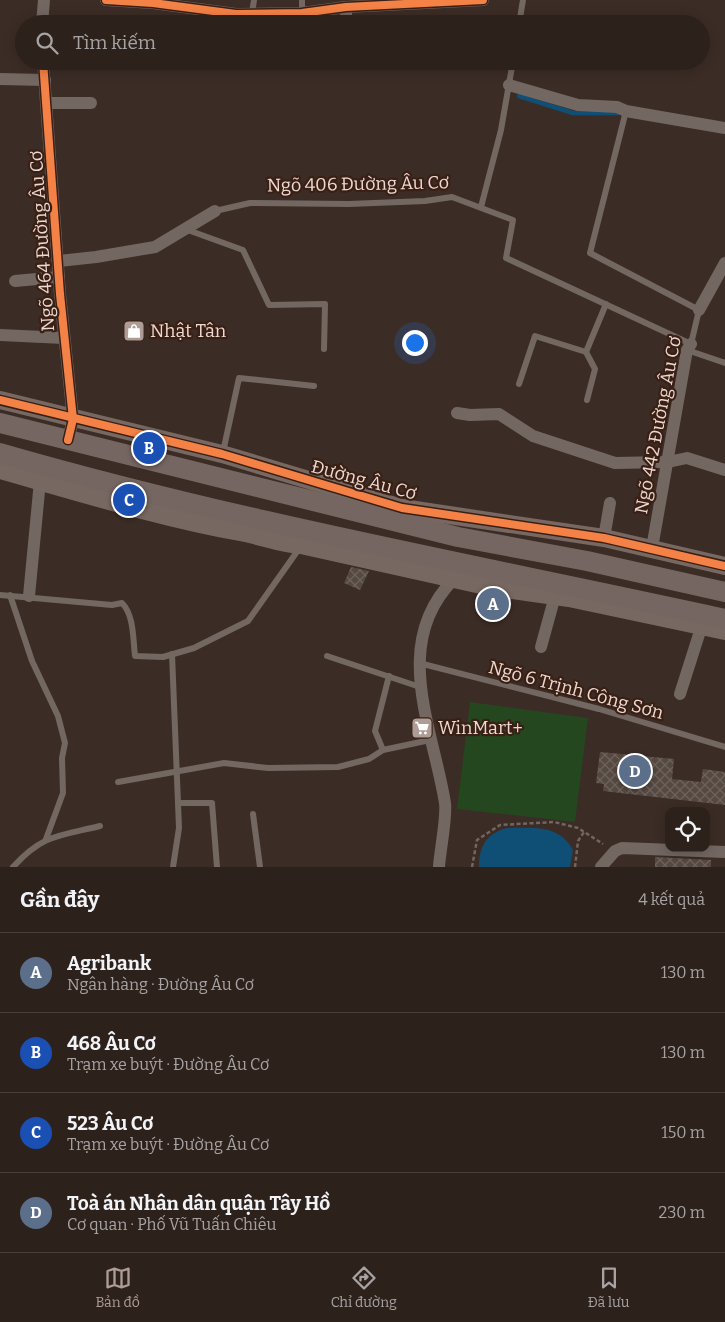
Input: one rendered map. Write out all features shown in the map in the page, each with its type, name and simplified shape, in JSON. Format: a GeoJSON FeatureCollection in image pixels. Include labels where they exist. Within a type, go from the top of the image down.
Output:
{"type":"FeatureCollection","features":[{"type":"Feature","properties":{"kind":"main road","name":"Đường Âu Cơ"},"geometry":{"type":"LineString","coordinates":[[0,423],[446,534],[588,561],[725,592]]}},
{"type":"Feature","properties":{"kind":"main road"},"geometry":{"type":"LineString","coordinates":[[0,470],[9,455],[177,500],[440,560],[725,619]]}},
{"type":"Feature","properties":{"kind":"main road"},"geometry":{"type":"LineString","coordinates":[[440,560],[446,534]]}},
{"type":"Feature","properties":{"kind":"street"},"geometry":{"type":"LineString","coordinates":[[43,15],[44,0]]}},
{"type":"Feature","properties":{"kind":"street"},"geometry":{"type":"LineString","coordinates":[[106,0],[153,3],[236,14],[253,6],[346,8],[408,2],[483,0]]}},
{"type":"Feature","properties":{"kind":"street"},"geometry":{"type":"LineString","coordinates":[[346,8],[346,15]]}},
{"type":"Feature","properties":{"kind":"street","name":"Ngõ 464 Đường Âu Cơ"},"geometry":{"type":"LineString","coordinates":[[44,70],[64,338],[74,419]]}},
{"type":"Feature","properties":{"kind":"street"},"geometry":{"type":"LineString","coordinates":[[0,79],[45,80]]}},
{"type":"Feature","properties":{"kind":"street"},"geometry":{"type":"LineString","coordinates":[[509,85],[578,105],[617,107],[626,111],[725,128]]}},
{"type":"Feature","properties":{"kind":"street"},"geometry":{"type":"LineString","coordinates":[[47,103],[91,103]]}},
{"type":"Feature","properties":{"kind":"street","name":"Ngõ 406 Đường Âu Cơ"},"geometry":{"type":"LineString","coordinates":[[59,260],[155,247],[215,211]]}},
{"type":"Feature","properties":{"kind":"street","name":"Ngõ 442 Đường Âu Cơ"},"geometry":{"type":"LineString","coordinates":[[699,310],[725,262]]}},
{"type":"Feature","properties":{"kind":"street"},"geometry":{"type":"LineString","coordinates":[[16,281],[59,278]]}},
{"type":"Feature","properties":{"kind":"street"},"geometry":{"type":"LineString","coordinates":[[0,335],[64,338]]}},
{"type":"Feature","properties":{"kind":"street","name":"Ngõ 442 Đường Âu Cơ"},"geometry":{"type":"LineString","coordinates":[[652,548],[689,347]]}},
{"type":"Feature","properties":{"kind":"street","name":"Đường Âu Cơ"},"geometry":{"type":"LineString","coordinates":[[0,400],[222,454],[402,508],[604,538],[725,566]]}},
{"type":"Feature","properties":{"kind":"street"},"geometry":{"type":"LineString","coordinates":[[457,412],[470,415],[499,414],[533,436],[615,463],[668,462],[687,458],[725,470]]}},
{"type":"Feature","properties":{"kind":"street"},"geometry":{"type":"LineString","coordinates":[[68,440],[74,419]]}},
{"type":"Feature","properties":{"kind":"street"},"geometry":{"type":"LineString","coordinates":[[0,470],[184,522],[301,545],[490,587],[555,596],[725,631]]}},
{"type":"Feature","properties":{"kind":"street"},"geometry":{"type":"LineString","coordinates":[[29,596],[40,481]]}},
{"type":"Feature","properties":{"kind":"street"},"geometry":{"type":"LineString","coordinates":[[604,538],[610,503]]}},
{"type":"Feature","properties":{"kind":"street"},"geometry":{"type":"LineString","coordinates":[[439,867],[445,805],[420,687],[419,663],[422,643],[436,599],[454,579]]}},
{"type":"Feature","properties":{"kind":"street"},"geometry":{"type":"LineString","coordinates":[[541,647],[555,596]]}},
{"type":"Feature","properties":{"kind":"street"},"geometry":{"type":"LineString","coordinates":[[680,694],[702,625]]}},
{"type":"Feature","properties":{"kind":"street"},"geometry":{"type":"LineString","coordinates":[[601,867],[614,851],[644,848],[725,852]]}},
{"type":"Feature","properties":{"kind":"lane"},"geometry":{"type":"LineString","coordinates":[[520,15],[523,0]]}},
{"type":"Feature","properties":{"kind":"lane"},"geometry":{"type":"LineString","coordinates":[[481,207],[501,130],[512,70]]}},
{"type":"Feature","properties":{"kind":"lane"},"geometry":{"type":"LineString","coordinates":[[626,111],[590,253],[699,310]]}},
{"type":"Feature","properties":{"kind":"lane","name":"Ngõ 406 Đường Âu Cơ"},"geometry":{"type":"LineString","coordinates":[[215,211],[250,203],[350,204],[425,201],[452,197],[513,220],[506,258],[606,304],[689,347],[725,363]]}},
{"type":"Feature","properties":{"kind":"lane"},"geometry":{"type":"LineString","coordinates":[[184,229],[243,250],[269,305],[325,304],[324,349]]}},
{"type":"Feature","properties":{"kind":"lane"},"geometry":{"type":"LineString","coordinates":[[586,352],[606,304]]}},
{"type":"Feature","properties":{"kind":"lane","name":"Ngõ 442 Đường Âu Cơ"},"geometry":{"type":"LineString","coordinates":[[689,347],[699,310]]}},
{"type":"Feature","properties":{"kind":"lane"},"geometry":{"type":"LineString","coordinates":[[519,384],[535,336],[586,352],[595,369],[587,400]]}},
{"type":"Feature","properties":{"kind":"lane"},"geometry":{"type":"LineString","coordinates":[[222,454],[240,378],[314,386]]}},
{"type":"Feature","properties":{"kind":"lane"},"geometry":{"type":"LineString","coordinates":[[0,595],[29,596],[112,605],[122,603],[127,608],[132,629],[134,656],[163,657],[210,641],[248,621],[301,545]]}},
{"type":"Feature","properties":{"kind":"lane"},"geometry":{"type":"LineString","coordinates":[[10,595],[32,660],[58,716],[65,743],[62,758],[63,793],[46,839]]}},
{"type":"Feature","properties":{"kind":"lane"},"geometry":{"type":"LineString","coordinates":[[172,654],[179,828],[173,867]]}},
{"type":"Feature","properties":{"kind":"lane"},"geometry":{"type":"LineString","coordinates":[[327,656],[420,687]]}},
{"type":"Feature","properties":{"kind":"lane","name":"Ngõ 6 Trịnh Công Sơn"},"geometry":{"type":"LineString","coordinates":[[419,663],[599,709],[725,747]]}},
{"type":"Feature","properties":{"kind":"lane"},"geometry":{"type":"LineString","coordinates":[[383,750],[375,730],[389,676]]}},
{"type":"Feature","properties":{"kind":"lane"},"geometry":{"type":"LineString","coordinates":[[118,782],[224,763],[268,768],[338,767],[369,759],[383,750],[430,740]]}},
{"type":"Feature","properties":{"kind":"lane"},"geometry":{"type":"LineString","coordinates":[[178,803],[212,803],[217,867]]}},
{"type":"Feature","properties":{"kind":"lane"},"geometry":{"type":"LineString","coordinates":[[253,814],[260,867]]}},
{"type":"Feature","properties":{"kind":"lane"},"geometry":{"type":"LineString","coordinates":[[13,867],[28,850],[46,839],[100,826]]}},
{"type":"Feature","properties":{"kind":"path"},"geometry":{"type":"LineString","coordinates":[[472,867],[477,840],[500,825],[554,822],[566,824],[584,832],[614,851]]}},
{"type":"Feature","properties":{"kind":"path"},"geometry":{"type":"LineString","coordinates":[[575,867],[578,841],[584,832]]}},
{"type":"Feature","properties":{"kind":"green space"},"geometry":{"type":"Polygon","coordinates":[[[470,702],[588,718],[575,822],[457,809],[470,702]]]}},
{"type":"Feature","properties":{"kind":"water"},"geometry":{"type":"Polygon","coordinates":[[[507,828],[544,829],[560,836],[573,850],[570,867],[479,867],[479,860],[486,841],[494,833],[507,828]]]}},
{"type":"Feature","properties":{"kind":"building"},"geometry":{"type":"Polygon","coordinates":[[[351,567],[369,571],[360,590],[344,583],[351,567]]]}},
{"type":"Feature","properties":{"kind":"building"},"geometry":{"type":"Polygon","coordinates":[[[600,752],[674,759],[672,779],[701,782],[703,769],[725,772],[725,805],[603,791],[604,784],[596,783],[600,752]]]}},
{"type":"Feature","properties":{"kind":"building"},"geometry":{"type":"Polygon","coordinates":[[[655,857],[711,860],[711,867],[655,867],[655,857]]]}},
{"type":"Feature","properties":{"kind":"waterway"},"geometry":{"type":"LineString","coordinates":[[519,96],[573,113],[617,113]]}},
{"type":"Feature","properties":{"kind":"cycle path"},"geometry":{"type":"LineString","coordinates":[[106,0],[153,3],[236,14],[302,13],[346,7],[483,0]]}},
{"type":"Feature","properties":{"kind":"cycle path"},"geometry":{"type":"LineString","coordinates":[[44,70],[60,294],[73,419],[68,440]]}},
{"type":"Feature","properties":{"kind":"cycle path"},"geometry":{"type":"LineString","coordinates":[[0,400],[222,454],[402,508],[604,538],[725,566]]}},
{"type":"Feature","properties":{"kind":"place","name":"Nhật Tân"},"geometry":{"type":"Point","coordinates":[134,331]}},
{"type":"Feature","properties":{"kind":"place","name":"468 Âu Cơ"},"geometry":{"type":"Point","coordinates":[149,448]}},
{"type":"Feature","properties":{"kind":"place","name":"523 Âu Cơ"},"geometry":{"type":"Point","coordinates":[129,500]}},
{"type":"Feature","properties":{"kind":"place","name":"Agribank"},"geometry":{"type":"Point","coordinates":[493,604]}},
{"type":"Feature","properties":{"kind":"place","name":"WinMart+"},"geometry":{"type":"Point","coordinates":[422,728]}},
{"type":"Feature","properties":{"kind":"place","name":"Toà án Nhân dân quận Tây Hồ"},"geometry":{"type":"Point","coordinates":[635,771]}}]}
